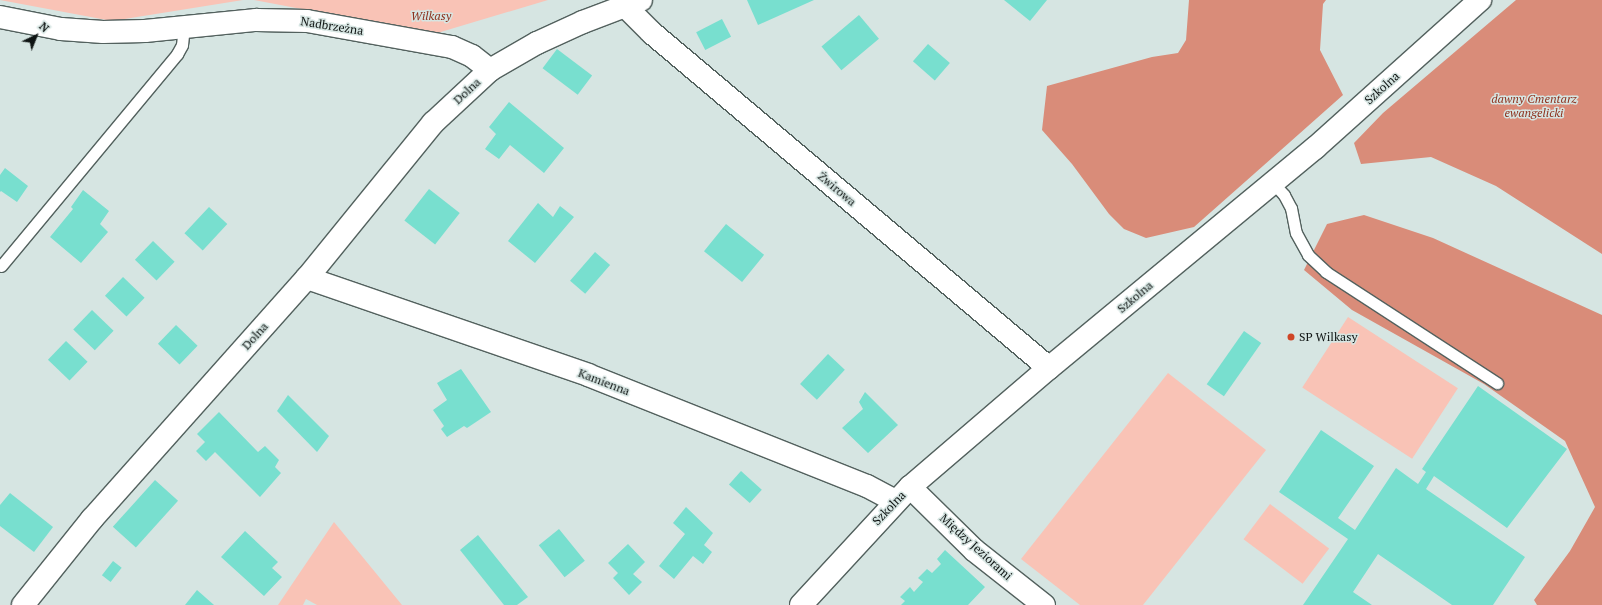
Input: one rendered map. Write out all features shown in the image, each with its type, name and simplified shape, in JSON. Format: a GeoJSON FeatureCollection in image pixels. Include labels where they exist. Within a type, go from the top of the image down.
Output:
{"type":"FeatureCollection","features":[{"type":"Feature","properties":{"kind":"street","name":"Szkolna"},"geometry":{"type":"LineString","coordinates":[[801,605],[903,494],[1049,368],[1315,148],[1480,0]]}},
{"type":"Feature","properties":{"kind":"street"},"geometry":{"type":"LineString","coordinates":[[490,70],[543,40],[583,22],[634,3]]}},
{"type":"Feature","properties":{"kind":"street","name":"Żwirowa"},"geometry":{"type":"LineString","coordinates":[[634,3],[652,33],[1049,368]]}},
{"type":"Feature","properties":{"kind":"street","name":"Nadbrzeżna"},"geometry":{"type":"LineString","coordinates":[[0,18],[61,29],[103,32],[264,20],[308,21],[452,47],[472,56],[490,70]]}},
{"type":"Feature","properties":{"kind":"street","name":"Dolna"},"geometry":{"type":"LineString","coordinates":[[23,605],[92,519],[307,278],[433,123],[490,70]]}},
{"type":"Feature","properties":{"kind":"street","name":"Kamienna"},"geometry":{"type":"LineString","coordinates":[[307,278],[588,375],[867,486],[903,494]]}},
{"type":"Feature","properties":{"kind":"street","name":"Między Jeziorami"},"geometry":{"type":"LineString","coordinates":[[903,494],[1044,605]]}},
{"type":"Feature","properties":{"kind":"lane"},"geometry":{"type":"LineString","coordinates":[[1,266],[170,62],[182,45],[184,27]]}},
{"type":"Feature","properties":{"kind":"lane"},"geometry":{"type":"LineString","coordinates":[[1273,183],[1284,195],[1291,208],[1296,233],[1308,256],[1326,272],[1497,383]]}},
{"type":"Feature","properties":{"kind":"green space"},"geometry":{"type":"Polygon","coordinates":[[[0,0],[243,0],[112,21],[0,0]]]}},
{"type":"Feature","properties":{"kind":"green space","name":"Wilkasy"},"geometry":{"type":"Polygon","coordinates":[[[254,0],[548,0],[434,34],[254,0]]]}},
{"type":"Feature","properties":{"kind":"green space"},"geometry":{"type":"Polygon","coordinates":[[[1189,0],[1326,0],[1323,4],[1320,50],[1343,95],[1194,227],[1146,238],[1124,229],[1109,214],[1072,164],[1042,130],[1047,86],[1152,57],[1178,53],[1186,40],[1189,0]]]}},
{"type":"Feature","properties":{"kind":"green space","name":"dawny Cmentarz ewangelicki"},"geometry":{"type":"Polygon","coordinates":[[[1516,0],[1602,0],[1602,254],[1496,186],[1431,157],[1361,164],[1354,143],[1383,113],[1516,0]]]}},
{"type":"Feature","properties":{"kind":"green space"},"geometry":{"type":"Polygon","coordinates":[[[1364,215],[1433,238],[1602,315],[1602,605],[1537,605],[1534,600],[1570,551],[1595,507],[1565,441],[1484,384],[1352,310],[1304,270],[1327,224],[1364,215]]]}},
{"type":"Feature","properties":{"kind":"green space"},"geometry":{"type":"Polygon","coordinates":[[[1348,317],[1458,388],[1412,459],[1302,387],[1348,317]]]}},
{"type":"Feature","properties":{"kind":"green space"},"geometry":{"type":"Polygon","coordinates":[[[1168,373],[1266,450],[1143,605],[1080,605],[1021,559],[1168,373]]]}},
{"type":"Feature","properties":{"kind":"green space"},"geometry":{"type":"Polygon","coordinates":[[[1270,504],[1329,549],[1303,584],[1244,539],[1270,504]]]}},
{"type":"Feature","properties":{"kind":"green space"},"geometry":{"type":"Polygon","coordinates":[[[334,522],[402,605],[317,605],[306,599],[303,605],[278,605],[334,522]]]}},
{"type":"Feature","properties":{"kind":"building"},"geometry":{"type":"Polygon","coordinates":[[[747,0],[814,0],[758,25],[747,0]]]}},
{"type":"Feature","properties":{"kind":"building"},"geometry":{"type":"Polygon","coordinates":[[[1004,0],[1047,0],[1030,21],[1004,0]]]}},
{"type":"Feature","properties":{"kind":"building"},"geometry":{"type":"Polygon","coordinates":[[[859,15],[879,39],[841,70],[821,46],[859,15]]]}},
{"type":"Feature","properties":{"kind":"building"},"geometry":{"type":"Polygon","coordinates":[[[722,19],[731,37],[705,50],[696,32],[722,19]]]}},
{"type":"Feature","properties":{"kind":"building"},"geometry":{"type":"Polygon","coordinates":[[[928,44],[950,63],[935,80],[913,61],[928,44]]]}},
{"type":"Feature","properties":{"kind":"building"},"geometry":{"type":"Polygon","coordinates":[[[557,49],[592,75],[578,95],[543,68],[557,49]]]}},
{"type":"Feature","properties":{"kind":"building"},"geometry":{"type":"Polygon","coordinates":[[[509,102],[564,148],[544,173],[510,145],[499,159],[485,149],[496,134],[489,127],[509,102]]]}},
{"type":"Feature","properties":{"kind":"building"},"geometry":{"type":"Polygon","coordinates":[[[5,168],[28,186],[17,202],[1,191],[0,192],[0,175],[5,168]]]}},
{"type":"Feature","properties":{"kind":"building"},"geometry":{"type":"Polygon","coordinates":[[[429,189],[460,213],[435,245],[404,221],[429,189]]]}},
{"type":"Feature","properties":{"kind":"building"},"geometry":{"type":"Polygon","coordinates":[[[83,190],[109,211],[100,224],[108,232],[81,263],[50,237],[73,209],[71,207],[83,190]]]}},
{"type":"Feature","properties":{"kind":"building"},"geometry":{"type":"Polygon","coordinates":[[[538,203],[553,217],[560,206],[574,217],[535,263],[508,241],[538,203]]]}},
{"type":"Feature","properties":{"kind":"building"},"geometry":{"type":"Polygon","coordinates":[[[209,207],[227,224],[203,250],[184,233],[209,207]]]}},
{"type":"Feature","properties":{"kind":"building"},"geometry":{"type":"Polygon","coordinates":[[[726,224],[764,255],[742,282],[704,251],[726,224]]]}},
{"type":"Feature","properties":{"kind":"building"},"geometry":{"type":"Polygon","coordinates":[[[153,241],[175,262],[157,281],[135,260],[153,241]]]}},
{"type":"Feature","properties":{"kind":"building"},"geometry":{"type":"Polygon","coordinates":[[[595,252],[610,265],[585,294],[570,281],[595,252]]]}},
{"type":"Feature","properties":{"kind":"building"},"geometry":{"type":"Polygon","coordinates":[[[123,277],[145,298],[127,317],[105,296],[123,277]]]}},
{"type":"Feature","properties":{"kind":"building"},"geometry":{"type":"Polygon","coordinates":[[[92,310],[114,331],[95,350],[73,329],[92,310]]]}},
{"type":"Feature","properties":{"kind":"building"},"geometry":{"type":"Polygon","coordinates":[[[176,325],[198,346],[180,365],[158,344],[176,325]]]}},
{"type":"Feature","properties":{"kind":"building"},"geometry":{"type":"Polygon","coordinates":[[[1244,331],[1261,343],[1224,396],[1207,384],[1244,331]]]}},
{"type":"Feature","properties":{"kind":"building"},"geometry":{"type":"Polygon","coordinates":[[[66,341],[88,362],[70,381],[48,360],[66,341]]]}},
{"type":"Feature","properties":{"kind":"building"},"geometry":{"type":"Polygon","coordinates":[[[828,354],[845,370],[817,400],[800,384],[828,354]]]}},
{"type":"Feature","properties":{"kind":"building"},"geometry":{"type":"Polygon","coordinates":[[[461,369],[491,412],[467,428],[464,426],[447,437],[441,429],[444,426],[433,410],[447,400],[437,383],[461,369]]]}},
{"type":"Feature","properties":{"kind":"building"},"geometry":{"type":"Polygon","coordinates":[[[1478,386],[1567,449],[1507,528],[1434,476],[1426,489],[1525,557],[1493,605],[1452,605],[1378,554],[1353,592],[1372,605],[1303,605],[1348,539],[1279,492],[1321,430],[1374,466],[1338,518],[1355,530],[1396,468],[1418,484],[1426,472],[1422,469],[1478,386]]]}},
{"type":"Feature","properties":{"kind":"building"},"geometry":{"type":"Polygon","coordinates":[[[865,392],[898,425],[868,453],[842,428],[863,409],[859,402],[865,392]]]}},
{"type":"Feature","properties":{"kind":"building"},"geometry":{"type":"Polygon","coordinates":[[[288,395],[329,436],[317,452],[277,411],[288,395]]]}},
{"type":"Feature","properties":{"kind":"building"},"geometry":{"type":"Polygon","coordinates":[[[219,412],[258,452],[265,446],[279,460],[275,467],[281,473],[260,497],[215,452],[206,461],[196,451],[205,442],[197,434],[219,412]]]}},
{"type":"Feature","properties":{"kind":"building"},"geometry":{"type":"Polygon","coordinates":[[[741,471],[762,490],[750,503],[729,484],[741,471]]]}},
{"type":"Feature","properties":{"kind":"building"},"geometry":{"type":"Polygon","coordinates":[[[155,480],[178,501],[136,548],[113,527],[155,480]]]}},
{"type":"Feature","properties":{"kind":"building"},"geometry":{"type":"Polygon","coordinates":[[[10,493],[53,527],[34,552],[0,526],[0,505],[10,493]]]}},
{"type":"Feature","properties":{"kind":"building"},"geometry":{"type":"Polygon","coordinates":[[[686,507],[713,533],[704,545],[712,552],[703,564],[693,556],[674,579],[659,566],[685,534],[673,523],[686,507]]]}},
{"type":"Feature","properties":{"kind":"building"},"geometry":{"type":"Polygon","coordinates":[[[559,529],[585,561],[565,577],[539,545],[559,529]]]}},
{"type":"Feature","properties":{"kind":"building"},"geometry":{"type":"Polygon","coordinates":[[[245,531],[278,562],[272,568],[282,577],[264,596],[221,557],[245,531]]]}},
{"type":"Feature","properties":{"kind":"building"},"geometry":{"type":"Polygon","coordinates":[[[478,535],[528,597],[517,605],[504,605],[460,550],[478,535]]]}},
{"type":"Feature","properties":{"kind":"building"},"geometry":{"type":"Polygon","coordinates":[[[628,544],[645,562],[633,574],[642,582],[629,595],[613,578],[618,573],[608,563],[628,544]]]}},
{"type":"Feature","properties":{"kind":"building"},"geometry":{"type":"Polygon","coordinates":[[[945,550],[985,587],[968,605],[901,605],[905,601],[900,597],[910,587],[914,592],[923,582],[918,578],[927,569],[932,573],[941,564],[937,559],[945,550]]]}},
{"type":"Feature","properties":{"kind":"building"},"geometry":{"type":"Polygon","coordinates":[[[113,561],[122,568],[111,582],[102,575],[113,561]]]}},
{"type":"Feature","properties":{"kind":"building"},"geometry":{"type":"Polygon","coordinates":[[[197,590],[214,605],[185,605],[197,590]]]}},
{"type":"Feature","properties":{"kind":"place","name":"SP Wilkasy"},"geometry":{"type":"Point","coordinates":[1291,337]}}]}
